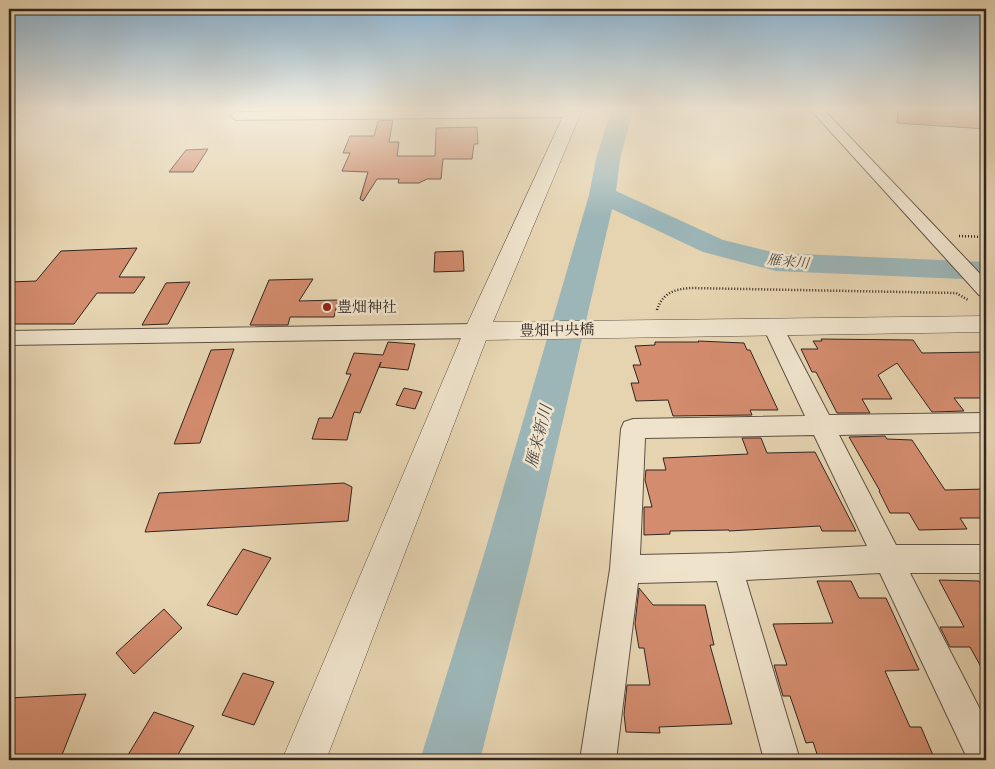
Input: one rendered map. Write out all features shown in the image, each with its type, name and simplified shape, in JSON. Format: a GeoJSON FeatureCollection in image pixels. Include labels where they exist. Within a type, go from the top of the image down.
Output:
{"type":"FeatureCollection","features":[{"type":"Feature","properties":{"kind":"street"},"geometry":{"type":"LineString","coordinates":[[304,760],[477,331],[559,146]]}},
{"type":"Feature","properties":{"kind":"street"},"geometry":{"type":"LineString","coordinates":[[854,146],[950,241],[978,291]]}},
{"type":"Feature","properties":{"kind":"street","name":"豊畑中央橋"},"geometry":{"type":"LineString","coordinates":[[477,331],[986,324]]}},
{"type":"Feature","properties":{"kind":"street"},"geometry":{"type":"LineString","coordinates":[[773,327],[889,558],[986,758]]}},
{"type":"Feature","properties":{"kind":"street"},"geometry":{"type":"LineString","coordinates":[[9,338],[477,331]]}},
{"type":"Feature","properties":{"kind":"street"},"geometry":{"type":"LineString","coordinates":[[598,760],[624,569],[633,429],[986,422]]}},
{"type":"Feature","properties":{"kind":"street"},"geometry":{"type":"LineString","coordinates":[[624,569],[728,567],[889,558],[986,559]]}},
{"type":"Feature","properties":{"kind":"street"},"geometry":{"type":"LineString","coordinates":[[728,567],[782,760]]}},
{"type":"Feature","properties":{"kind":"path"},"geometry":{"type":"LineString","coordinates":[[950,241],[986,237]]}},
{"type":"Feature","properties":{"kind":"path"},"geometry":{"type":"LineString","coordinates":[[655,318],[661,299],[677,289],[956,293],[978,291]]}},
{"type":"Feature","properties":{"kind":"building"},"geometry":{"type":"Polygon","coordinates":[[[346,146],[398,146],[397,156],[435,156],[435,146],[474,146],[472,159],[443,159],[441,179],[427,179],[419,183],[398,183],[399,179],[377,179],[363,201],[360,199],[368,172],[342,171],[350,153],[343,153],[346,146]]]}},
{"type":"Feature","properties":{"kind":"building"},"geometry":{"type":"Polygon","coordinates":[[[208,149],[193,172],[169,172],[186,150],[208,149]]]}},
{"type":"Feature","properties":{"kind":"building"},"geometry":{"type":"Polygon","coordinates":[[[137,248],[119,277],[145,277],[134,293],[97,293],[74,324],[9,324],[9,282],[36,281],[61,251],[137,248]]]}},
{"type":"Feature","properties":{"kind":"building"},"geometry":{"type":"Polygon","coordinates":[[[463,251],[464,271],[434,272],[435,252],[463,251]]]}},
{"type":"Feature","properties":{"kind":"building"},"geometry":{"type":"Polygon","coordinates":[[[313,279],[299,301],[338,300],[334,317],[290,317],[288,325],[250,325],[269,280],[313,279]]]}},
{"type":"Feature","properties":{"kind":"building"},"geometry":{"type":"Polygon","coordinates":[[[190,282],[168,324],[142,325],[166,283],[190,282]]]}},
{"type":"Feature","properties":{"kind":"building"},"geometry":{"type":"Polygon","coordinates":[[[821,339],[913,340],[922,353],[986,352],[986,398],[954,398],[964,411],[932,412],[897,363],[878,375],[892,399],[862,399],[870,413],[837,413],[816,372],[812,372],[801,349],[818,349],[813,341],[822,341],[821,339]]]}},
{"type":"Feature","properties":{"kind":"building"},"geometry":{"type":"Polygon","coordinates":[[[388,342],[415,344],[408,370],[379,367],[381,362],[360,413],[354,412],[347,440],[312,439],[319,418],[332,418],[351,374],[346,374],[354,353],[383,355],[388,342]]]}},
{"type":"Feature","properties":{"kind":"building"},"geometry":{"type":"Polygon","coordinates":[[[655,342],[744,343],[747,350],[750,350],[778,410],[750,410],[752,415],[673,416],[668,400],[636,401],[631,383],[639,383],[633,365],[641,365],[635,346],[655,345],[655,342]]]}},
{"type":"Feature","properties":{"kind":"building"},"geometry":{"type":"Polygon","coordinates":[[[234,349],[200,443],[174,444],[211,350],[234,349]]]}},
{"type":"Feature","properties":{"kind":"building"},"geometry":{"type":"Polygon","coordinates":[[[404,388],[422,392],[415,409],[396,405],[404,388]]]}},
{"type":"Feature","properties":{"kind":"building"},"geometry":{"type":"Polygon","coordinates":[[[885,436],[887,439],[912,440],[945,490],[986,489],[986,518],[960,518],[967,529],[919,530],[909,513],[890,513],[880,491],[849,437],[885,436]]]}},
{"type":"Feature","properties":{"kind":"building"},"geometry":{"type":"Polygon","coordinates":[[[742,438],[761,438],[767,453],[815,452],[856,531],[822,531],[820,526],[729,531],[670,531],[670,534],[644,535],[644,507],[652,507],[645,480],[646,470],[666,470],[663,458],[748,454],[742,438]]]}},
{"type":"Feature","properties":{"kind":"building"},"geometry":{"type":"Polygon","coordinates":[[[344,483],[352,487],[348,521],[145,532],[159,493],[344,483]]]}},
{"type":"Feature","properties":{"kind":"building"},"geometry":{"type":"Polygon","coordinates":[[[243,549],[271,558],[237,615],[207,605],[243,549]]]}},
{"type":"Feature","properties":{"kind":"building"},"geometry":{"type":"Polygon","coordinates":[[[939,580],[979,581],[986,594],[986,676],[970,647],[950,647],[940,627],[964,627],[939,580]]]}},
{"type":"Feature","properties":{"kind":"building"},"geometry":{"type":"Polygon","coordinates":[[[817,581],[851,581],[859,598],[886,598],[919,670],[885,671],[910,727],[921,727],[935,760],[819,760],[813,742],[806,743],[790,696],[783,696],[774,665],[787,665],[773,624],[833,623],[817,581]]]}},
{"type":"Feature","properties":{"kind":"building"},"geometry":{"type":"Polygon","coordinates":[[[639,588],[653,605],[705,605],[714,645],[710,645],[732,724],[659,727],[660,733],[626,732],[624,714],[627,685],[650,685],[644,648],[639,648],[635,624],[639,588]]]}},
{"type":"Feature","properties":{"kind":"building"},"geometry":{"type":"Polygon","coordinates":[[[164,609],[182,628],[134,674],[116,653],[164,609]]]}},
{"type":"Feature","properties":{"kind":"building"},"geometry":{"type":"Polygon","coordinates":[[[243,673],[274,682],[254,725],[222,715],[243,673]]]}},
{"type":"Feature","properties":{"kind":"building"},"geometry":{"type":"Polygon","coordinates":[[[86,694],[60,760],[9,760],[9,698],[86,694]]]}},
{"type":"Feature","properties":{"kind":"building"},"geometry":{"type":"Polygon","coordinates":[[[154,712],[194,726],[175,760],[125,760],[154,712]]]}},
{"type":"Feature","properties":{"kind":"waterway","name":"雁来新川"},"geometry":{"type":"LineString","coordinates":[[602,195],[612,146]]}},
{"type":"Feature","properties":{"kind":"waterway","name":"雁来新川"},"geometry":{"type":"LineString","coordinates":[[450,760],[507,558],[602,195]]}},
{"type":"Feature","properties":{"kind":"waterway","name":"雁来川"},"geometry":{"type":"LineString","coordinates":[[602,195],[713,246],[776,262],[986,271]]}},
{"type":"Feature","properties":{"kind":"place","name":"豊畑神社"},"geometry":{"type":"Point","coordinates":[327,307]}}]}
